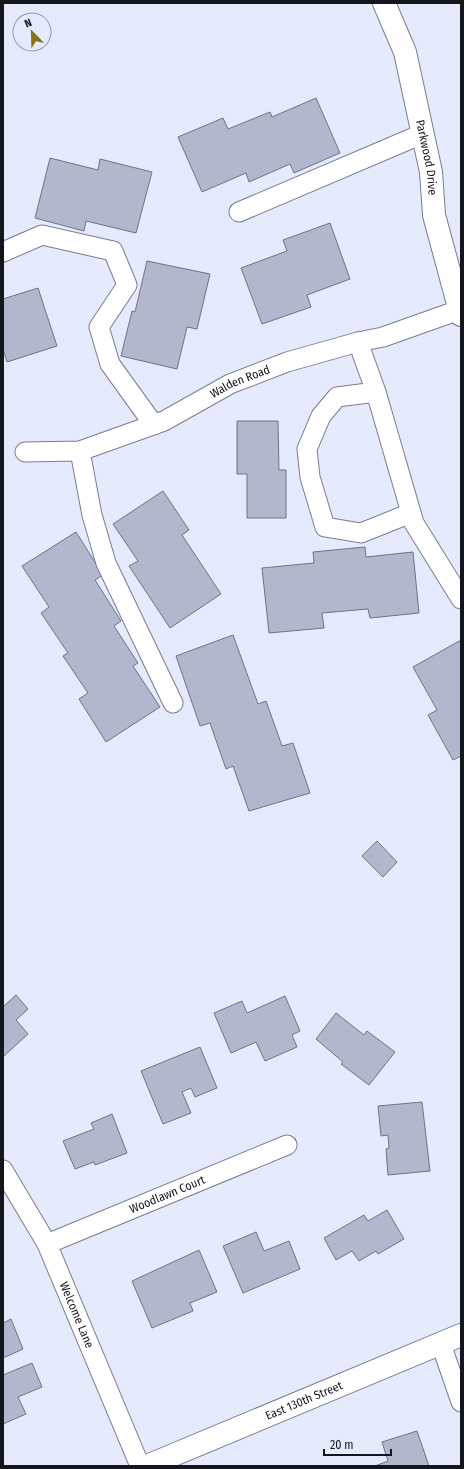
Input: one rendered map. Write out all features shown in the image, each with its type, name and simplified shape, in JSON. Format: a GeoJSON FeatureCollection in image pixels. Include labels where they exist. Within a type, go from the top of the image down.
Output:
{"type":"FeatureCollection","features":[{"type":"Feature","properties":{"kind":"street","name":"Parkwood Drive"},"geometry":{"type":"LineString","coordinates":[[384,3],[404,52],[431,172],[434,216],[460,313]]}},
{"type":"Feature","properties":{"kind":"street"},"geometry":{"type":"LineString","coordinates":[[239,212],[422,134]]}},
{"type":"Feature","properties":{"kind":"street"},"geometry":{"type":"LineString","coordinates":[[3,252],[42,235],[113,251],[127,284],[99,327],[110,364],[154,425]]}},
{"type":"Feature","properties":{"kind":"street","name":"Walden Road"},"geometry":{"type":"LineString","coordinates":[[25,452],[80,451],[164,421],[230,384],[287,362],[358,342],[383,337],[460,313]]}},
{"type":"Feature","properties":{"kind":"street"},"geometry":{"type":"LineString","coordinates":[[358,342],[376,392],[414,523],[461,599]]}},
{"type":"Feature","properties":{"kind":"street"},"geometry":{"type":"LineString","coordinates":[[376,392],[337,397],[321,416],[306,449],[310,477],[325,527],[361,533],[412,514]]}},
{"type":"Feature","properties":{"kind":"street"},"geometry":{"type":"LineString","coordinates":[[80,451],[92,515],[106,563],[174,703]]}},
{"type":"Feature","properties":{"kind":"street","name":"Woodlawn Court"},"geometry":{"type":"LineString","coordinates":[[47,1244],[287,1145]]}},
{"type":"Feature","properties":{"kind":"street","name":"Welcome Lane"},"geometry":{"type":"LineString","coordinates":[[3,1170],[47,1244],[140,1466]]}},
{"type":"Feature","properties":{"kind":"street","name":"East 130th Street"},"geometry":{"type":"LineString","coordinates":[[147,1466],[461,1335]]}},
{"type":"Feature","properties":{"kind":"street"},"geometry":{"type":"LineString","coordinates":[[441,1344],[461,1402]]}},
{"type":"Feature","properties":{"kind":"building"},"geometry":{"type":"Polygon","coordinates":[[[316,98],[340,153],[294,173],[290,164],[249,182],[246,173],[202,192],[178,137],[223,118],[228,129],[270,112],[272,117],[316,98]]]}},
{"type":"Feature","properties":{"kind":"building"},"geometry":{"type":"Polygon","coordinates":[[[50,158],[98,170],[100,159],[152,172],[136,233],[86,221],[84,231],[35,218],[50,158]]]}},
{"type":"Feature","properties":{"kind":"building"},"geometry":{"type":"Polygon","coordinates":[[[330,223],[350,279],[307,295],[311,307],[262,324],[241,268],[287,251],[283,240],[330,223]]]}},
{"type":"Feature","properties":{"kind":"building"},"geometry":{"type":"Polygon","coordinates":[[[147,261],[210,274],[197,329],[187,327],[177,369],[121,356],[132,311],[135,312],[147,261]]]}},
{"type":"Feature","properties":{"kind":"building"},"geometry":{"type":"Polygon","coordinates":[[[38,288],[57,346],[7,362],[4,352],[3,353],[3,299],[38,288]]]}},
{"type":"Feature","properties":{"kind":"building"},"geometry":{"type":"Polygon","coordinates":[[[237,421],[278,421],[279,470],[286,470],[286,518],[247,518],[247,474],[237,474],[237,421]]]}},
{"type":"Feature","properties":{"kind":"building"},"geometry":{"type":"Polygon","coordinates":[[[163,491],[189,530],[182,535],[221,594],[170,628],[129,566],[138,561],[113,524],[163,491]]]}},
{"type":"Feature","properties":{"kind":"building"},"geometry":{"type":"Polygon","coordinates":[[[76,532],[103,575],[95,580],[121,621],[114,626],[138,663],[133,666],[160,707],[106,742],[79,699],[88,693],[63,656],[68,653],[41,613],[49,607],[22,566],[76,532]]]}},
{"type":"Feature","properties":{"kind":"building"},"geometry":{"type":"Polygon","coordinates":[[[365,547],[366,557],[413,552],[419,613],[370,618],[368,609],[322,613],[324,628],[269,633],[262,568],[314,563],[313,552],[365,547]]]}},
{"type":"Feature","properties":{"kind":"building"},"geometry":{"type":"Polygon","coordinates":[[[233,635],[258,704],[266,701],[282,746],[293,743],[310,793],[249,811],[233,766],[226,769],[210,723],[200,726],[176,656],[233,635]]]}},
{"type":"Feature","properties":{"kind":"building"},"geometry":{"type":"Polygon","coordinates":[[[461,640],[461,756],[453,760],[428,715],[437,710],[413,667],[461,640]]]}},
{"type":"Feature","properties":{"kind":"building"},"geometry":{"type":"Polygon","coordinates":[[[377,841],[397,862],[383,877],[362,856],[377,841]]]}},
{"type":"Feature","properties":{"kind":"building"},"geometry":{"type":"Polygon","coordinates":[[[16,995],[28,1009],[16,1020],[28,1034],[3,1057],[3,1005],[4,1006],[16,995]]]}},
{"type":"Feature","properties":{"kind":"building"},"geometry":{"type":"Polygon","coordinates":[[[285,996],[300,1031],[292,1035],[297,1047],[265,1061],[256,1042],[231,1053],[214,1013],[242,1001],[247,1013],[285,996]]]}},
{"type":"Feature","properties":{"kind":"building"},"geometry":{"type":"Polygon","coordinates":[[[336,1013],[364,1035],[367,1031],[395,1052],[369,1085],[341,1064],[343,1062],[316,1039],[336,1013]]]}},
{"type":"Feature","properties":{"kind":"building"},"geometry":{"type":"Polygon","coordinates":[[[200,1047],[217,1088],[195,1097],[191,1088],[182,1092],[191,1113],[163,1124],[141,1071],[200,1047]]]}},
{"type":"Feature","properties":{"kind":"building"},"geometry":{"type":"Polygon","coordinates":[[[422,1102],[430,1171],[388,1175],[386,1149],[389,1148],[388,1135],[381,1136],[378,1106],[422,1102]]]}},
{"type":"Feature","properties":{"kind":"building"},"geometry":{"type":"Polygon","coordinates":[[[112,1114],[127,1153],[95,1165],[94,1162],[75,1169],[63,1141],[94,1129],[91,1123],[112,1114]]]}},
{"type":"Feature","properties":{"kind":"building"},"geometry":{"type":"Polygon","coordinates":[[[387,1210],[404,1239],[378,1254],[376,1251],[359,1261],[352,1251],[336,1260],[324,1238],[364,1215],[368,1221],[387,1210]]]}},
{"type":"Feature","properties":{"kind":"building"},"geometry":{"type":"Polygon","coordinates":[[[256,1232],[264,1251],[289,1241],[300,1269],[243,1293],[223,1246],[256,1232]]]}},
{"type":"Feature","properties":{"kind":"building"},"geometry":{"type":"Polygon","coordinates":[[[199,1250],[217,1292],[190,1303],[193,1311],[152,1328],[132,1281],[199,1250]]]}},
{"type":"Feature","properties":{"kind":"building"},"geometry":{"type":"Polygon","coordinates":[[[11,1319],[23,1349],[3,1358],[3,1323],[11,1319]]]}},
{"type":"Feature","properties":{"kind":"building"},"geometry":{"type":"Polygon","coordinates":[[[32,1363],[42,1387],[18,1397],[26,1414],[3,1424],[3,1375],[32,1363]]]}},
{"type":"Feature","properties":{"kind":"building"},"geometry":{"type":"Polygon","coordinates":[[[417,1431],[429,1466],[375,1466],[388,1461],[382,1442],[417,1431]]]}}]}
